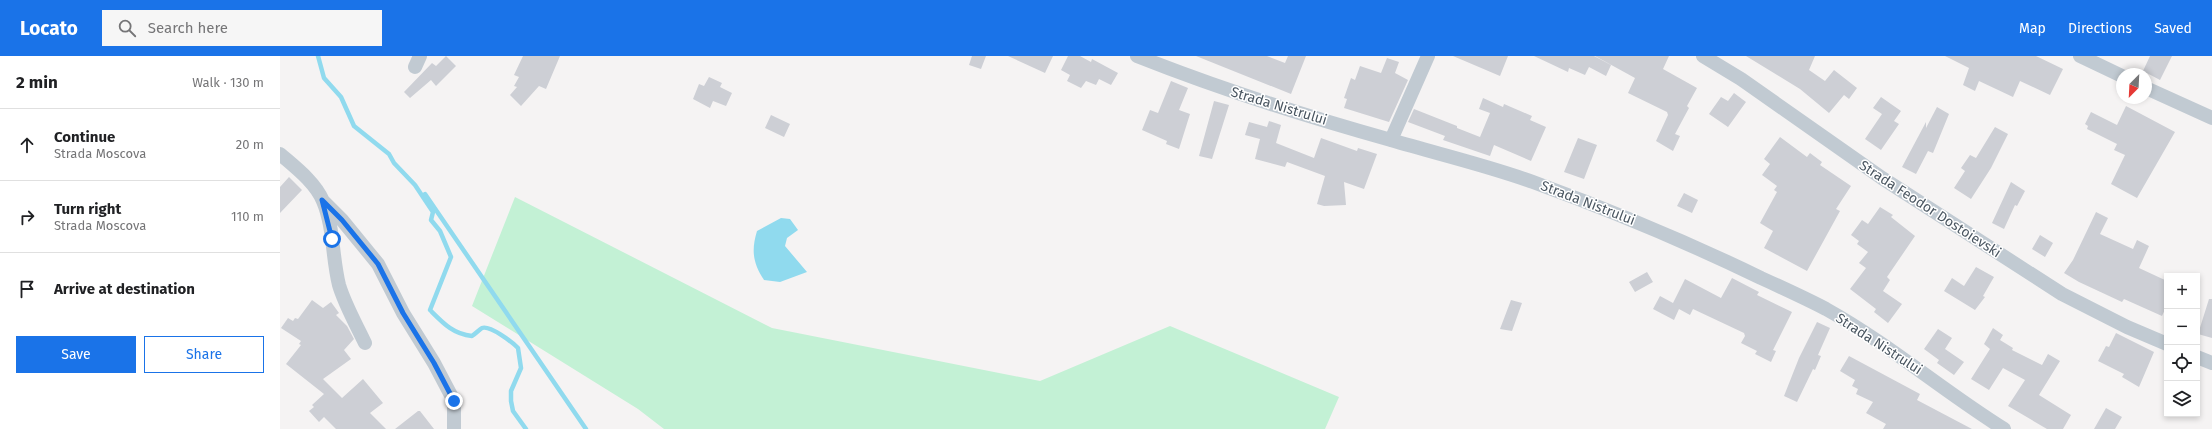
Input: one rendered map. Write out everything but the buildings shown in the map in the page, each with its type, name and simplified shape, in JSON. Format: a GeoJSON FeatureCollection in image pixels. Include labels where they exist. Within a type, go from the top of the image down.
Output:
{"type":"FeatureCollection","features":[{"type":"Feature","properties":{"kind":"street","name":"Strada Nistrului"},"geometry":{"type":"LineString","coordinates":[[1137,56],[1225,89],[1390,140],[1474,162],[1531,181],[1664,233],[1826,309],[1902,358],[1976,411],[2004,429]]}},
{"type":"Feature","properties":{"kind":"street"},"geometry":{"type":"LineString","coordinates":[[1390,140],[1428,56]]}},
{"type":"Feature","properties":{"kind":"street","name":"Strada Feodor Dostoievski"},"geometry":{"type":"LineString","coordinates":[[1703,56],[1742,79],[1882,178],[2062,294],[2127,327],[2164,343]]}},
{"type":"Feature","properties":{"kind":"street"},"geometry":{"type":"LineString","coordinates":[[2080,56],[2116,73]]}},
{"type":"Feature","properties":{"kind":"street"},"geometry":{"type":"LineString","coordinates":[[2152,91],[2212,118]]}},
{"type":"Feature","properties":{"kind":"street"},"geometry":{"type":"LineString","coordinates":[[280,154],[306,177],[322,200],[342,220],[378,264],[403,313],[434,363],[454,401],[454,429]]}},
{"type":"Feature","properties":{"kind":"street"},"geometry":{"type":"LineString","coordinates":[[322,200],[332,239],[339,284],[345,303],[365,343]]}},
{"type":"Feature","properties":{"kind":"street"},"geometry":{"type":"LineString","coordinates":[[2200,358],[2212,363]]}},
{"type":"Feature","properties":{"kind":"green space"},"geometry":{"type":"Polygon","coordinates":[[[515,197],[772,328],[1040,381],[1170,326],[1339,397],[1325,429],[664,429],[638,409],[472,306],[515,197]]]}},
{"type":"Feature","properties":{"kind":"water"},"geometry":{"type":"Polygon","coordinates":[[[781,218],[790,219],[798,230],[787,238],[785,246],[807,272],[780,282],[764,280],[755,262],[755,238],[757,231],[781,218]]]}},
{"type":"Feature","properties":{"kind":"waterway"},"geometry":{"type":"LineString","coordinates":[[318,56],[324,78],[341,97],[354,126],[389,154],[394,163],[415,185],[433,212],[431,220],[440,231],[451,257],[430,310],[444,323],[459,333],[472,336],[482,328],[490,329],[501,335],[518,348],[521,368],[511,391],[511,401],[513,411],[526,429]]}},
{"type":"Feature","properties":{"kind":"waterway"},"geometry":{"type":"LineString","coordinates":[[425,194],[586,429]]}},
{"type":"Feature","properties":{"kind":"route"},"geometry":{"type":"LineString","coordinates":[[332,239],[322,200],[342,220],[378,264],[403,313],[434,363],[454,401]]}}]}
